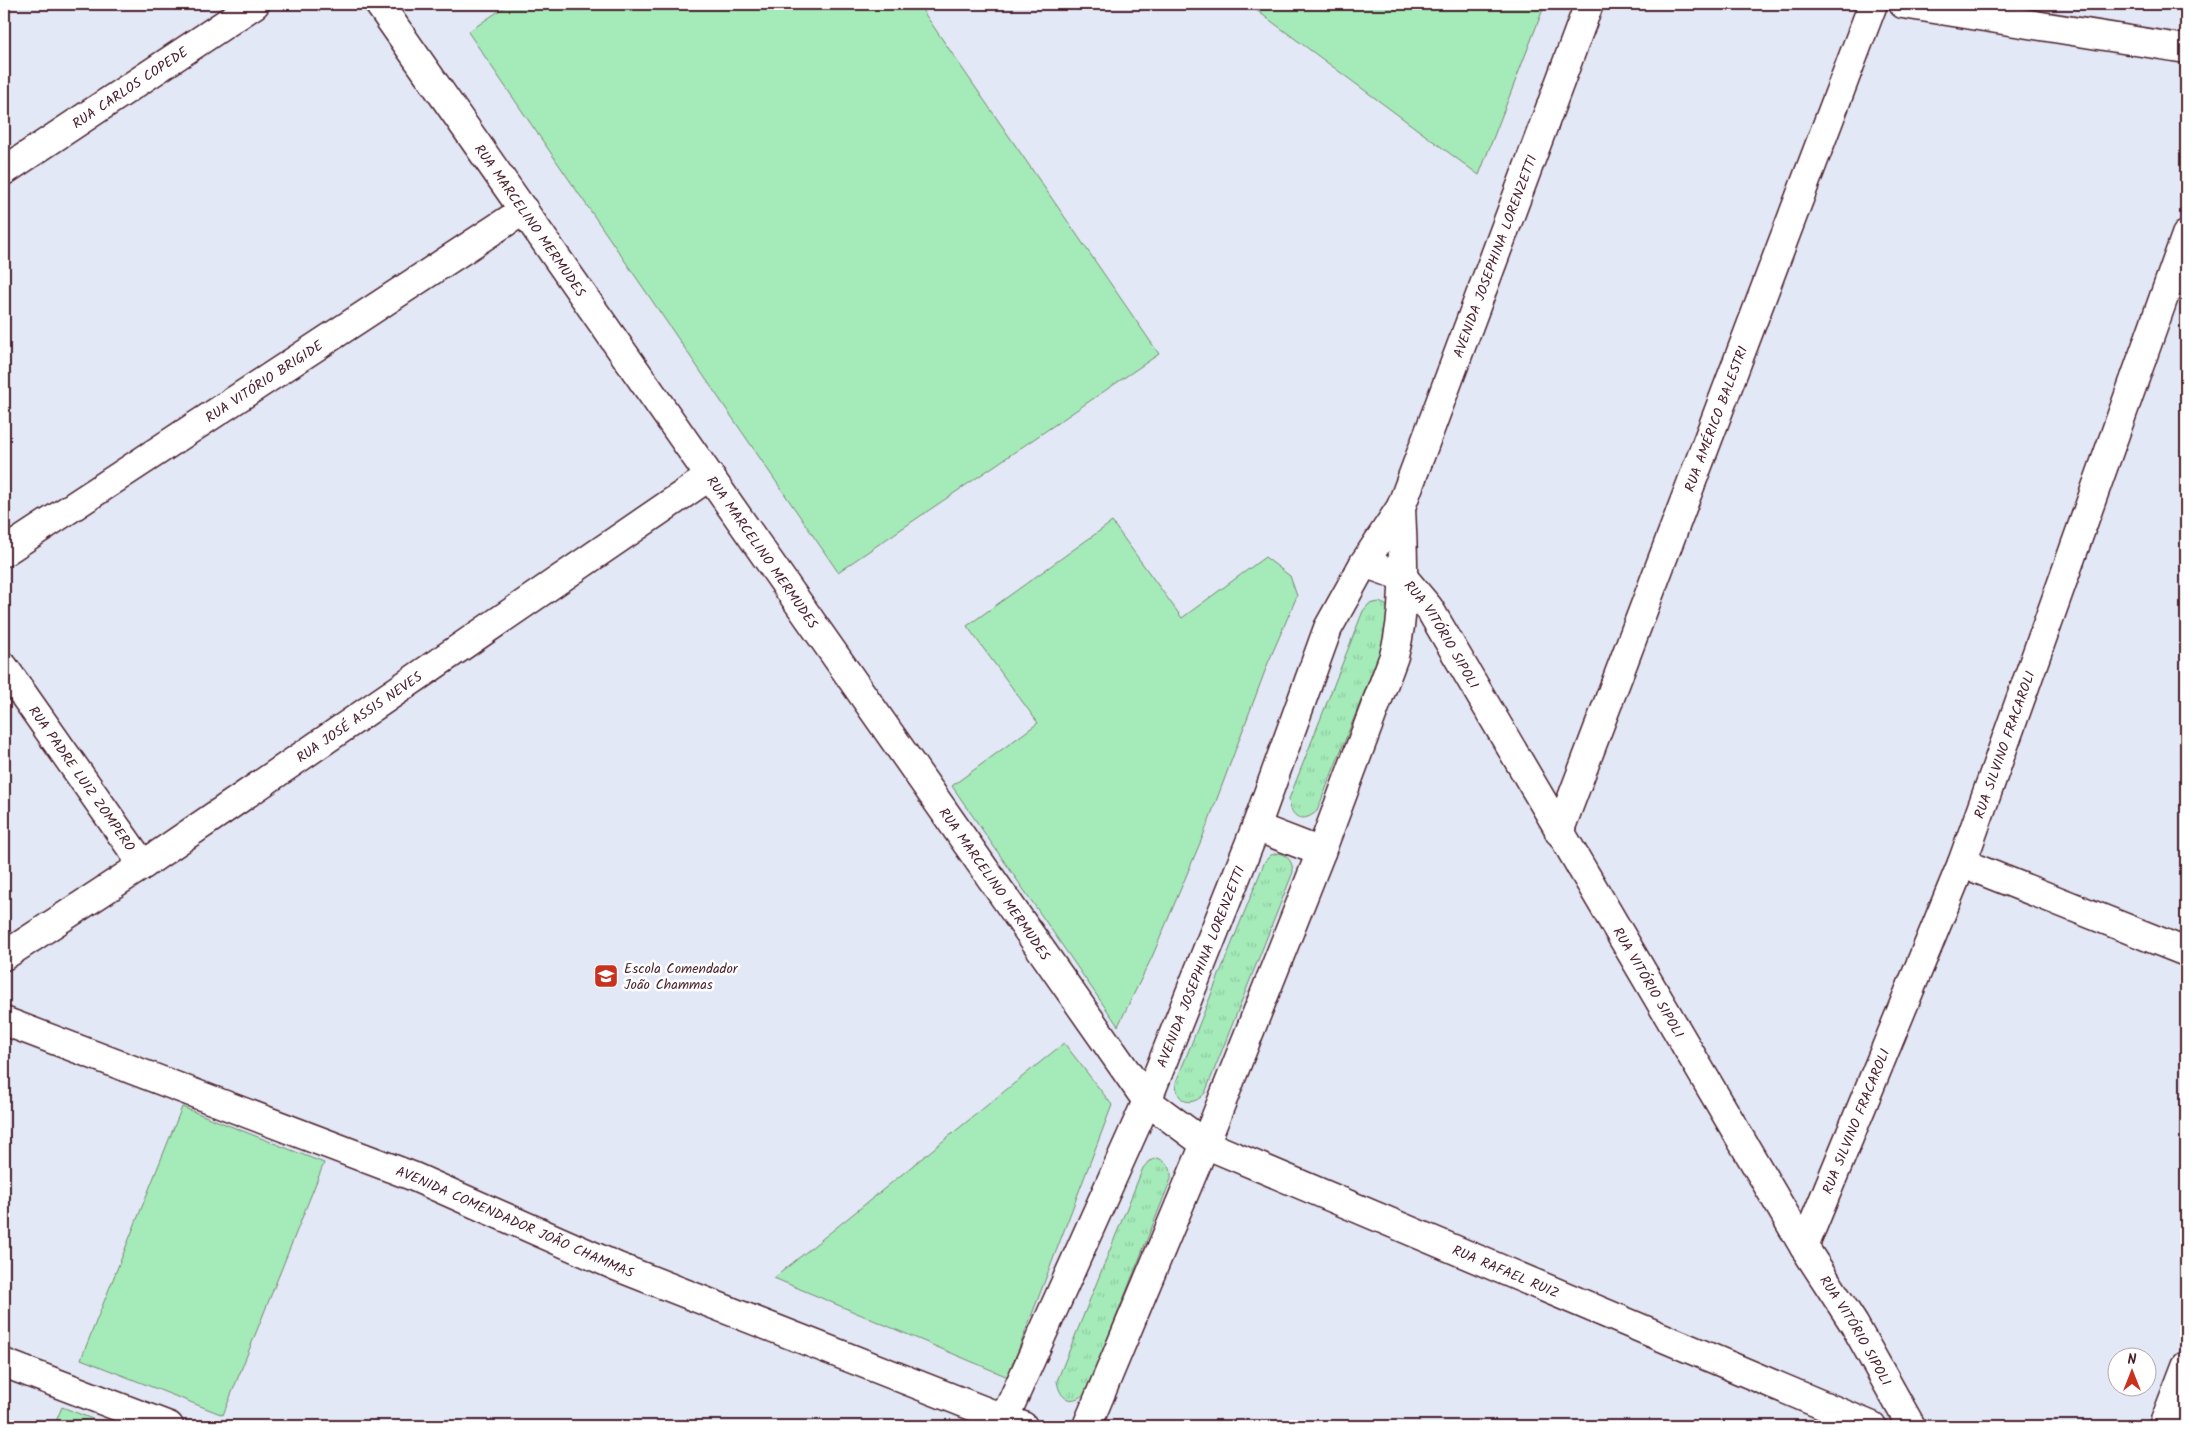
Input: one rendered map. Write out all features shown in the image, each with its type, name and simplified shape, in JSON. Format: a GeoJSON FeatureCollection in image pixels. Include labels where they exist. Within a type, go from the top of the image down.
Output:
{"type":"FeatureCollection","features":[{"type":"Feature","properties":{"kind":"street","name":"RUA CARLOS COPEDE"},"geometry":{"type":"LineString","coordinates":[[4,170],[255,4]]}},
{"type":"Feature","properties":{"kind":"street","name":"RUA MARCELINO MERMUDES"},"geometry":{"type":"LineString","coordinates":[[379,4],[1147,1101]]}},
{"type":"Feature","properties":{"kind":"street","name":"AVENIDA JOSEPHINA LORENZETTI"},"geometry":{"type":"LineString","coordinates":[[1009,1424],[1147,1101],[1256,827],[1328,628],[1364,563],[1401,507],[1589,4]]}},
{"type":"Feature","properties":{"kind":"street","name":"RUA AMÉRICO BALESTRI"},"geometry":{"type":"LineString","coordinates":[[1559,832],[1873,4]]}},
{"type":"Feature","properties":{"kind":"street"},"geometry":{"type":"LineString","coordinates":[[1903,4],[2186,49]]}},
{"type":"Feature","properties":{"kind":"street","name":"RUA VITÓRIO BRIGIDE"},"geometry":{"type":"LineString","coordinates":[[4,552],[524,210]]}},
{"type":"Feature","properties":{"kind":"street","name":"RUA SILVINO FRACAROLI"},"geometry":{"type":"LineString","coordinates":[[1804,1247],[1962,863],[2186,235]]}},
{"type":"Feature","properties":{"kind":"street","name":"RUA JOSÉ ASSIS NEVES"},"geometry":{"type":"LineString","coordinates":[[4,956],[143,865],[710,476]]}},
{"type":"Feature","properties":{"kind":"street","name":"AVENIDA JOSEPHINA LORENZETTI"},"geometry":{"type":"LineString","coordinates":[[1087,1426],[1206,1144],[1321,852],[1394,656],[1399,638],[1403,577],[1401,507]]}},
{"type":"Feature","properties":{"kind":"street","name":"RUA VITÓRIO SIPOLI"},"geometry":{"type":"LineString","coordinates":[[1364,563],[1403,577],[1429,608],[1804,1247],[1854,1324],[1911,1426]]}},
{"type":"Feature","properties":{"kind":"street","name":"RUA PADRE LUIZ ZOMPERO"},"geometry":{"type":"LineString","coordinates":[[4,667],[143,865]]}},
{"type":"Feature","properties":{"kind":"street"},"geometry":{"type":"LineString","coordinates":[[1256,827],[1321,852]]}},
{"type":"Feature","properties":{"kind":"street"},"geometry":{"type":"LineString","coordinates":[[1962,863],[2186,952]]}},
{"type":"Feature","properties":{"kind":"street","name":"AVENIDA COMENDADOR JOÃO CHAMMAS"},"geometry":{"type":"LineString","coordinates":[[4,1022],[412,1176],[618,1267],[1009,1424]]}},
{"type":"Feature","properties":{"kind":"street","name":"RUA RAFAEL RUIZ"},"geometry":{"type":"LineString","coordinates":[[1147,1101],[1206,1144],[1872,1426]]}},
{"type":"Feature","properties":{"kind":"street"},"geometry":{"type":"LineString","coordinates":[[4,1363],[169,1426]]}},
{"type":"Feature","properties":{"kind":"street"},"geometry":{"type":"LineString","coordinates":[[2163,1426],[2186,1366]]}},
{"type":"Feature","properties":{"kind":"green space"},"geometry":{"type":"Polygon","coordinates":[[[509,4],[918,4],[1159,354],[838,572],[468,32],[509,4]]]}},
{"type":"Feature","properties":{"kind":"green space"},"geometry":{"type":"Polygon","coordinates":[[[1248,4],[1545,4],[1479,175],[1248,4]]]}},
{"type":"Feature","properties":{"kind":"green space"},"geometry":{"type":"Polygon","coordinates":[[[1112,522],[1182,618],[1265,557],[1290,576],[1297,596],[1268,663],[1203,836],[1152,957],[1118,1026],[952,786],[1038,723],[967,626],[1112,522]]]}},
{"type":"Feature","properties":{"kind":"green space"},"geometry":{"type":"Polygon","coordinates":[[[1379,602],[1390,609],[1392,622],[1317,811],[1307,817],[1298,817],[1292,811],[1289,799],[1363,611],[1369,604],[1379,602]]]}},
{"type":"Feature","properties":{"kind":"green space"},"geometry":{"type":"Polygon","coordinates":[[[1279,853],[1289,860],[1293,872],[1205,1093],[1195,1101],[1186,1101],[1179,1095],[1176,1082],[1265,861],[1271,855],[1279,853]]]}},
{"type":"Feature","properties":{"kind":"green space"},"geometry":{"type":"Polygon","coordinates":[[[1064,1043],[1112,1105],[1008,1377],[774,1278],[1064,1043]]]}},
{"type":"Feature","properties":{"kind":"green space"},"geometry":{"type":"Polygon","coordinates":[[[182,1107],[324,1163],[223,1415],[81,1359],[182,1107]]]}},
{"type":"Feature","properties":{"kind":"green space"},"geometry":{"type":"Polygon","coordinates":[[[1158,1158],[1169,1166],[1171,1179],[1086,1393],[1076,1399],[1067,1399],[1061,1393],[1057,1381],[1143,1168],[1149,1161],[1158,1158]]]}},
{"type":"Feature","properties":{"kind":"green space"},"geometry":{"type":"Polygon","coordinates":[[[62,1407],[110,1426],[54,1426],[62,1407]]]}},
{"type":"Feature","properties":{"kind":"place","name":"Escola Comendador João Chammas"},"geometry":{"type":"Point","coordinates":[606,976]}}]}
